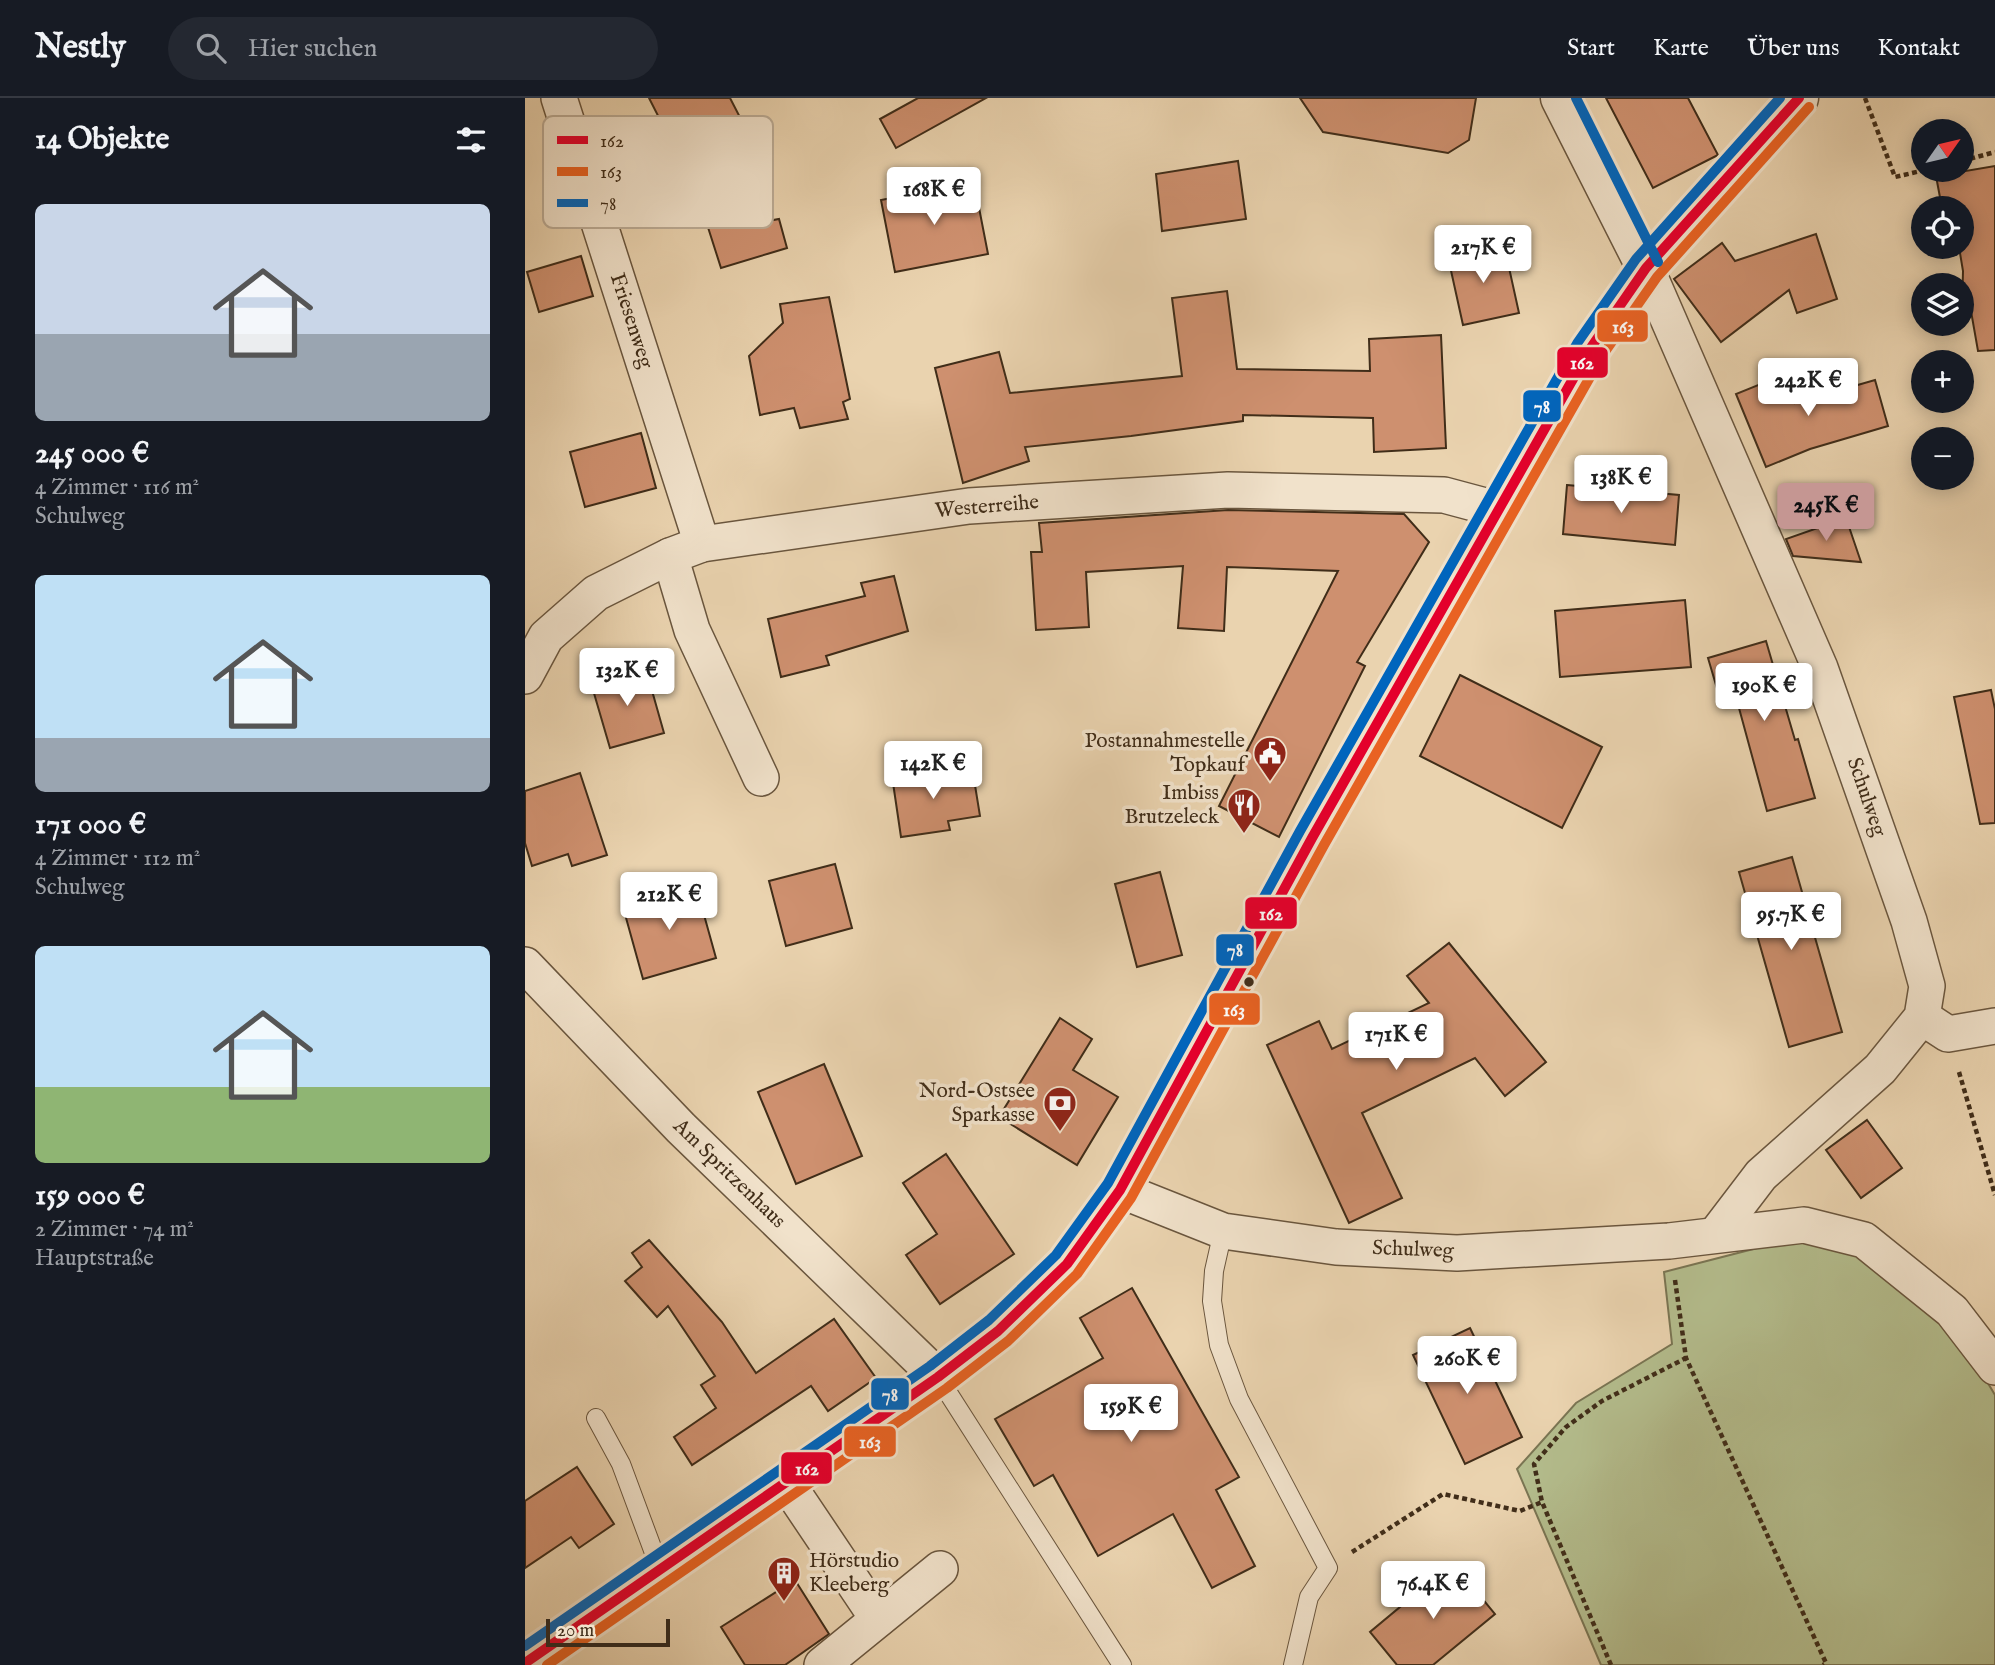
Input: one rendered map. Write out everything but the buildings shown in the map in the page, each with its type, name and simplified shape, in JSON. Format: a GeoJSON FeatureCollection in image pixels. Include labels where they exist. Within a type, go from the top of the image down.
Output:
{"type":"FeatureCollection","features":[{"type":"Feature","properties":{"kind":"street","name":"Friesenweg"},"geometry":{"type":"LineString","coordinates":[[559,98],[565,116]]}},
{"type":"Feature","properties":{"kind":"street"},"geometry":{"type":"LineString","coordinates":[[1560,98],[1646,268]]}},
{"type":"Feature","properties":{"kind":"street"},"geometry":{"type":"LineString","coordinates":[[525,1663],[938,1377],[998,1331],[1067,1264],[1119,1191],[1312,838],[1590,349],[1646,268],[1799,98]]}},
{"type":"Feature","properties":{"kind":"street","name":"Friesenweg"},"geometry":{"type":"LineString","coordinates":[[601,228],[702,544]]}},
{"type":"Feature","properties":{"kind":"street","name":"Schulweg"},"geometry":{"type":"LineString","coordinates":[[1646,268],[1821,668],[1909,920],[1935,1026]]}},
{"type":"Feature","properties":{"kind":"street","name":"Westerreihe"},"geometry":{"type":"LineString","coordinates":[[525,676],[535,634],[596,593],[670,556],[702,544],[969,506],[1228,490],[1444,495],[1500,510]]}},
{"type":"Feature","properties":{"kind":"street"},"geometry":{"type":"LineString","coordinates":[[670,556],[692,630],[761,778]]}},
{"type":"Feature","properties":{"kind":"street","name":"Am Spritzenhaus"},"geometry":{"type":"LineString","coordinates":[[525,965],[681,1128],[938,1377]]}},
{"type":"Feature","properties":{"kind":"street"},"geometry":{"type":"LineString","coordinates":[[1716,1234],[1761,1175],[1879,1069],[1935,1026],[1995,1026]]}},
{"type":"Feature","properties":{"kind":"street","name":"Schulweg"},"geometry":{"type":"LineString","coordinates":[[1119,1191],[1223,1231],[1336,1247],[1457,1253],[1669,1241],[1804,1225],[1864,1240],[1951,1311],[1995,1367]]}},
{"type":"Feature","properties":{"kind":"street"},"geometry":{"type":"LineString","coordinates":[[786,1482],[878,1619]]}},
{"type":"Feature","properties":{"kind":"street"},"geometry":{"type":"LineString","coordinates":[[822,1665],[940,1569]]}},
{"type":"Feature","properties":{"kind":"lane"},"geometry":{"type":"LineString","coordinates":[[1223,1231],[1214,1272],[1212,1301],[1219,1345],[1239,1399],[1328,1568],[1308,1597],[1293,1665]]}},
{"type":"Feature","properties":{"kind":"lane"},"geometry":{"type":"LineString","coordinates":[[938,1377],[1122,1665]]}},
{"type":"Feature","properties":{"kind":"lane"},"geometry":{"type":"LineString","coordinates":[[596,1418],[621,1464],[660,1569]]}},
{"type":"Feature","properties":{"kind":"path"},"geometry":{"type":"LineString","coordinates":[[1865,98],[1895,177],[1911,173]]}},
{"type":"Feature","properties":{"kind":"path"},"geometry":{"type":"LineString","coordinates":[[1974,158],[1995,152]]}},
{"type":"Feature","properties":{"kind":"path"},"geometry":{"type":"LineString","coordinates":[[1935,1026],[1995,1195]]}},
{"type":"Feature","properties":{"kind":"path"},"geometry":{"type":"LineString","coordinates":[[1669,1241],[1686,1358],[1826,1663],[1823,1665]]}},
{"type":"Feature","properties":{"kind":"path"},"geometry":{"type":"LineString","coordinates":[[1611,1665],[1542,1502],[1534,1464],[1566,1427],[1602,1401],[1686,1358]]}},
{"type":"Feature","properties":{"kind":"path"},"geometry":{"type":"LineString","coordinates":[[1328,1568],[1443,1494],[1520,1511],[1542,1502]]}},
{"type":"Feature","properties":{"kind":"green space"},"geometry":{"type":"Polygon","coordinates":[[[1796,1238],[1881,1263],[1952,1323],[1995,1395],[1995,1665],[1601,1665],[1517,1469],[1576,1403],[1672,1344],[1664,1272],[1796,1238]]]}},
{"type":"Feature","properties":{"kind":"transit line","name":"78"},"geometry":{"type":"LineString","coordinates":[[1576,98],[1658,262]]}},
{"type":"Feature","properties":{"kind":"transit line","name":"78"},"geometry":{"type":"LineString","coordinates":[[525,1646],[930,1366],[989,1320],[1056,1255],[1108,1183],[1300,831],[1578,342],[1636,259],[1780,98]]}},
{"type":"Feature","properties":{"kind":"transit line","name":"162"},"geometry":{"type":"LineString","coordinates":[[525,1663],[938,1377],[998,1331],[1067,1264],[1120,1190],[1312,838],[1590,349],[1646,268],[1799,98]]}},
{"type":"Feature","properties":{"kind":"transit line","name":"163"},"geometry":{"type":"LineString","coordinates":[[547,1665],[947,1388],[1008,1341],[1077,1274],[1131,1198],[1324,845],[1602,356],[1657,277],[1809,107]]}},
{"type":"Feature","properties":{"kind":"place","name":"Postannahmestelle Topkauf"},"geometry":{"type":"Point","coordinates":[1270,783]}},
{"type":"Feature","properties":{"kind":"place","name":"Imbiss Brutzeleck"},"geometry":{"type":"Point","coordinates":[1244,835]}},
{"type":"Feature","properties":{"kind":"place","name":"Nord-Ostsee Sparkasse"},"geometry":{"type":"Point","coordinates":[1060,1133]}},
{"type":"Feature","properties":{"kind":"place","name":"Hörstudio Kleeberg"},"geometry":{"type":"Point","coordinates":[784,1603]}}]}
